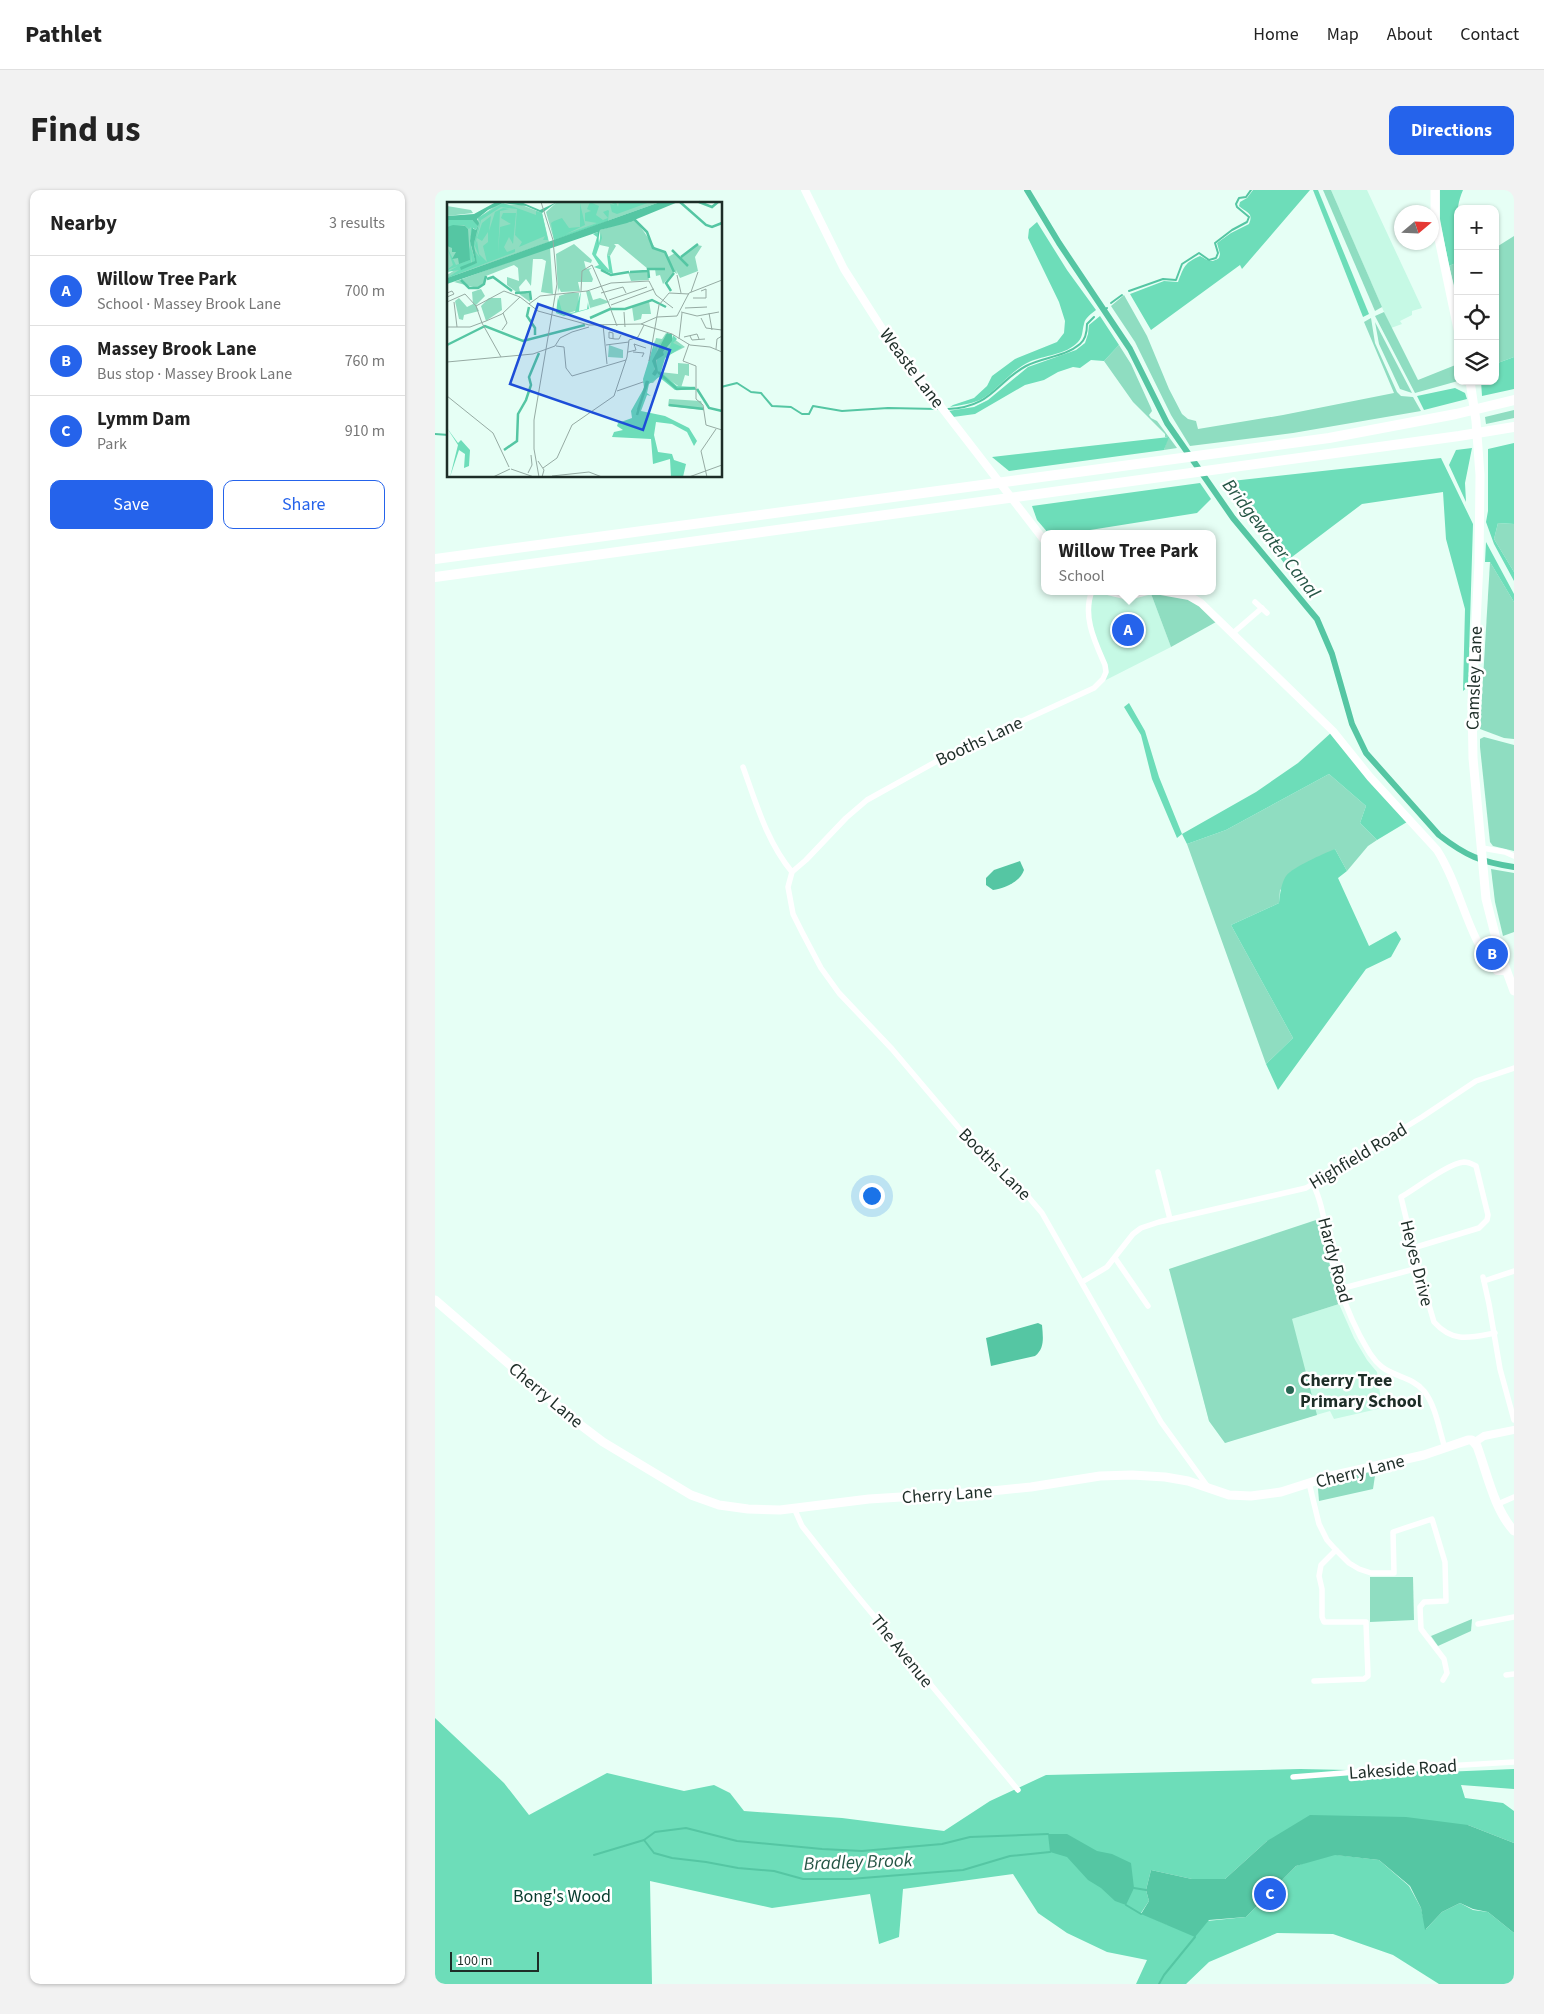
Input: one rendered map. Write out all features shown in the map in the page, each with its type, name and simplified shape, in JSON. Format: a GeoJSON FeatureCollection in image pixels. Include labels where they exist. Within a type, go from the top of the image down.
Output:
{"type":"FeatureCollection","features":[{"type":"Feature","properties":{"kind":"highway"},"geometry":{"type":"LineString","coordinates":[[435,559],[1329,438],[1456,414],[1514,400]]}},
{"type":"Feature","properties":{"kind":"highway"},"geometry":{"type":"LineString","coordinates":[[435,577],[1514,427]]}},
{"type":"Feature","properties":{"kind":"main road"},"geometry":{"type":"LineString","coordinates":[[1435,190],[1435,220],[1454,310]]}},
{"type":"Feature","properties":{"kind":"main road","name":"Camsley Lane"},"geometry":{"type":"LineString","coordinates":[[1471,385],[1479,441],[1480,512],[1472,722],[1473,758],[1482,863],[1489,914],[1514,991]]}},
{"type":"Feature","properties":{"kind":"main road","name":"Cherry Lane"},"geometry":{"type":"LineString","coordinates":[[435,1300],[574,1420],[603,1442],[691,1495],[719,1505],[748,1509],[780,1510],[869,1500],[1031,1487],[1100,1476],[1132,1474],[1188,1481],[1229,1495],[1251,1496],[1272,1494],[1346,1472],[1424,1455],[1468,1440],[1475,1442]]}},
{"type":"Feature","properties":{"kind":"main road"},"geometry":{"type":"LineString","coordinates":[[1475,1442],[1503,1516],[1514,1531]]}},
{"type":"Feature","properties":{"kind":"street","name":"Weaste Lane"},"geometry":{"type":"LineString","coordinates":[[805,190],[844,268],[888,338],[1041,536]]}},
{"type":"Feature","properties":{"kind":"street","name":"Booths Lane"},"geometry":{"type":"LineString","coordinates":[[1092,595],[1088,609],[1090,622],[1106,672],[1100,683],[1074,698],[939,760],[867,800],[846,818],[792,872],[788,887],[791,908],[821,968],[839,992],[889,1046],[964,1134],[1025,1193],[1042,1213],[1161,1422],[1209,1488]]}},
{"type":"Feature","properties":{"kind":"street"},"geometry":{"type":"LineString","coordinates":[[1183,595],[1201,603],[1333,730],[1370,777],[1437,850],[1449,871],[1471,932],[1482,952],[1497,971],[1506,971]]}},
{"type":"Feature","properties":{"kind":"street"},"geometry":{"type":"LineString","coordinates":[[1255,602],[1267,613]]}},
{"type":"Feature","properties":{"kind":"street"},"geometry":{"type":"LineString","coordinates":[[1233,633],[1262,608]]}},
{"type":"Feature","properties":{"kind":"street"},"geometry":{"type":"LineString","coordinates":[[743,767],[765,827],[779,854],[792,872]]}},
{"type":"Feature","properties":{"kind":"street"},"geometry":{"type":"LineString","coordinates":[[1482,850],[1505,852],[1514,856]]}},
{"type":"Feature","properties":{"kind":"street","name":"Highfield Road"},"geometry":{"type":"LineString","coordinates":[[1082,1282],[1103,1271],[1115,1258],[1126,1241],[1149,1224],[1298,1190],[1313,1184],[1422,1117],[1476,1081],[1514,1068]]}},
{"type":"Feature","properties":{"kind":"street","name":"Heyes Drive"},"geometry":{"type":"LineString","coordinates":[[1413,1248],[1479,1228],[1487,1220],[1488,1214],[1476,1166],[1469,1162],[1462,1162],[1401,1197],[1417,1268],[1431,1315],[1439,1328],[1465,1339],[1495,1333]]}},
{"type":"Feature","properties":{"kind":"street"},"geometry":{"type":"LineString","coordinates":[[1158,1172],[1170,1219]]}},
{"type":"Feature","properties":{"kind":"street","name":"Hardy Road"},"geometry":{"type":"LineString","coordinates":[[1313,1184],[1321,1204],[1332,1263],[1340,1288],[1360,1335],[1376,1362],[1390,1372],[1408,1378],[1424,1392],[1430,1400],[1445,1448]]}},
{"type":"Feature","properties":{"kind":"street"},"geometry":{"type":"LineString","coordinates":[[1115,1258],[1148,1306]]}},
{"type":"Feature","properties":{"kind":"street"},"geometry":{"type":"LineString","coordinates":[[1340,1288],[1417,1268]]}},
{"type":"Feature","properties":{"kind":"street"},"geometry":{"type":"LineString","coordinates":[[1514,1271],[1483,1279],[1495,1333],[1500,1369],[1514,1420]]}},
{"type":"Feature","properties":{"kind":"street","name":"Cherry Lane"},"geometry":{"type":"LineString","coordinates":[[1475,1442],[1484,1436],[1514,1430]]}},
{"type":"Feature","properties":{"kind":"street"},"geometry":{"type":"LineString","coordinates":[[1188,1481],[1195,1469]]}},
{"type":"Feature","properties":{"kind":"street"},"geometry":{"type":"LineString","coordinates":[[1309,1483],[1319,1524],[1327,1540],[1349,1563],[1371,1573],[1394,1573],[1393,1532],[1432,1518],[1445,1562],[1446,1601],[1424,1602],[1420,1607],[1420,1622],[1421,1629],[1444,1660],[1447,1674],[1443,1680]]}},
{"type":"Feature","properties":{"kind":"street"},"geometry":{"type":"LineString","coordinates":[[1498,1504],[1514,1497]]}},
{"type":"Feature","properties":{"kind":"street","name":"The Avenue"},"geometry":{"type":"LineString","coordinates":[[794,1508],[802,1526],[850,1588],[1018,1790]]}},
{"type":"Feature","properties":{"kind":"street"},"geometry":{"type":"LineString","coordinates":[[1314,1681],[1364,1679],[1368,1676],[1366,1622],[1324,1622],[1322,1589],[1319,1576],[1321,1565],[1336,1550]]}},
{"type":"Feature","properties":{"kind":"street"},"geometry":{"type":"LineString","coordinates":[[1478,1624],[1514,1617]]}},
{"type":"Feature","properties":{"kind":"street"},"geometry":{"type":"LineString","coordinates":[[1506,1675],[1514,1674]]}},
{"type":"Feature","properties":{"kind":"street","name":"Lakeside Road"},"geometry":{"type":"LineString","coordinates":[[1293,1777],[1514,1762]]}},
{"type":"Feature","properties":{"kind":"shaded area"},"geometry":{"type":"Polygon","coordinates":[[[1323,190],[1331,190],[1382,307],[1375,311],[1323,190]]]}},
{"type":"Feature","properties":{"kind":"shaded area"},"geometry":{"type":"Polygon","coordinates":[[[1331,190],[1367,190],[1422,308],[1412,311],[1412,315],[1400,321],[1402,324],[1391,328],[1331,190]]]}},
{"type":"Feature","properties":{"kind":"shaded area"},"geometry":{"type":"Polygon","coordinates":[[[1514,236],[1514,357],[1499,363],[1499,250],[1499,245],[1514,236]]]}},
{"type":"Feature","properties":{"kind":"shaded area"},"geometry":{"type":"Polygon","coordinates":[[[1454,264],[1454,285],[1449,266],[1454,264]]]}},
{"type":"Feature","properties":{"kind":"shaded area"},"geometry":{"type":"Polygon","coordinates":[[[1124,295],[1147,336],[1169,389],[1182,414],[1188,419],[1196,421],[1198,429],[1283,415],[1394,393],[1364,322],[1371,318],[1375,343],[1397,392],[1401,396],[1413,397],[1421,411],[1293,433],[1190,446],[1171,415],[1135,342],[1111,306],[1124,295]]]}},
{"type":"Feature","properties":{"kind":"shaded area"},"geometry":{"type":"Polygon","coordinates":[[[1384,312],[1418,380],[1454,366],[1454,382],[1415,393],[1375,316],[1384,312]]]}},
{"type":"Feature","properties":{"kind":"shaded area"},"geometry":{"type":"Polygon","coordinates":[[[1375,322],[1412,393],[1400,389],[1379,344],[1375,322]]]}},
{"type":"Feature","properties":{"kind":"shaded area"},"geometry":{"type":"Polygon","coordinates":[[[1119,345],[1131,364],[1151,408],[1152,411],[1149,415],[1157,421],[1177,448],[1164,450],[1168,437],[1165,437],[1165,434],[1133,402],[1104,361],[1119,345]]]}},
{"type":"Feature","properties":{"kind":"shaded area"},"geometry":{"type":"Polygon","coordinates":[[[1514,410],[1514,418],[1486,424],[1485,417],[1514,410]]]}},
{"type":"Feature","properties":{"kind":"shaded area"},"geometry":{"type":"Polygon","coordinates":[[[1498,523],[1514,524],[1514,572],[1494,539],[1498,523]]]}},
{"type":"Feature","properties":{"kind":"shaded area"},"geometry":{"type":"Polygon","coordinates":[[[1490,562],[1514,602],[1514,739],[1504,738],[1480,729],[1490,562]]]}},
{"type":"Feature","properties":{"kind":"shaded area"},"geometry":{"type":"Polygon","coordinates":[[[1092,595],[1152,595],[1171,647],[1100,683],[1106,672],[1090,623],[1092,595]]]}},
{"type":"Feature","properties":{"kind":"shaded area"},"geometry":{"type":"Polygon","coordinates":[[[1152,595],[1178,595],[1201,603],[1216,622],[1171,647],[1152,595]]]}},
{"type":"Feature","properties":{"kind":"shaded area"},"geometry":{"type":"Polygon","coordinates":[[[1484,737],[1514,745],[1514,851],[1493,846],[1490,842],[1480,747],[1480,739],[1484,737]]]}},
{"type":"Feature","properties":{"kind":"shaded area"},"geometry":{"type":"Polygon","coordinates":[[[1329,774],[1366,806],[1360,823],[1377,840],[1368,846],[1347,871],[1335,849],[1280,890],[1279,903],[1231,925],[1293,1038],[1266,1064],[1187,844],[1226,830],[1329,774]]]}},
{"type":"Feature","properties":{"kind":"shaded area"},"geometry":{"type":"Polygon","coordinates":[[[1020,861],[1024,870],[1015,881],[1007,886],[993,890],[986,885],[986,878],[994,870],[1020,861]]]}},
{"type":"Feature","properties":{"kind":"shaded area"},"geometry":{"type":"Polygon","coordinates":[[[1491,869],[1514,873],[1514,932],[1503,936],[1495,902],[1491,869]]]}},
{"type":"Feature","properties":{"kind":"shaded area"},"geometry":{"type":"Polygon","coordinates":[[[1319,1219],[1339,1304],[1292,1319],[1317,1415],[1225,1443],[1209,1421],[1169,1269],[1319,1219]]]}},
{"type":"Feature","properties":{"kind":"shaded area","name":"Cherry Tree Primary School"},"geometry":{"type":"Polygon","coordinates":[[[1339,1304],[1354,1338],[1367,1360],[1377,1372],[1382,1408],[1334,1419],[1330,1411],[1246,1435],[1225,1443],[1209,1421],[1196,1369],[1250,1351],[1292,1319],[1339,1304]]]}},
{"type":"Feature","properties":{"kind":"shaded area"},"geometry":{"type":"Polygon","coordinates":[[[1038,1323],[1042,1325],[1043,1342],[1035,1356],[991,1366],[986,1338],[1038,1323]]]}},
{"type":"Feature","properties":{"kind":"shaded area"},"geometry":{"type":"Polygon","coordinates":[[[1376,1469],[1373,1489],[1319,1501],[1318,1489],[1321,1485],[1376,1469]]]}},
{"type":"Feature","properties":{"kind":"shaded area"},"geometry":{"type":"Polygon","coordinates":[[[1370,1577],[1413,1577],[1414,1620],[1370,1622],[1370,1577]]]}},
{"type":"Feature","properties":{"kind":"shaded area"},"geometry":{"type":"Polygon","coordinates":[[[1472,1619],[1471,1631],[1438,1646],[1431,1636],[1472,1619]]]}},
{"type":"Feature","properties":{"kind":"shaded area"},"geometry":{"type":"Polygon","coordinates":[[[1310,1815],[1406,1817],[1468,1825],[1514,1843],[1514,1933],[1488,1912],[1473,1909],[1460,1903],[1442,1912],[1425,1930],[1421,1908],[1410,1886],[1379,1860],[1335,1855],[1296,1866],[1246,1917],[1209,1920],[1195,1937],[1141,1914],[1149,1901],[1146,1890],[1151,1870],[1192,1879],[1225,1879],[1267,1841],[1310,1815]]]}},
{"type":"Feature","properties":{"kind":"shaded area"},"geometry":{"type":"Polygon","coordinates":[[[1048,1834],[1067,1834],[1097,1851],[1112,1854],[1131,1863],[1134,1888],[1126,1905],[1115,1901],[1101,1888],[1088,1880],[1067,1857],[1050,1852],[1048,1834]]]}},
{"type":"Feature","properties":{"kind":"green space"},"geometry":{"type":"Polygon","coordinates":[[[1253,190],[1310,190],[1242,269],[1240,265],[1151,330],[1130,294],[1164,281],[1178,282],[1185,266],[1200,256],[1211,261],[1219,258],[1220,254],[1217,243],[1249,224],[1251,217],[1249,213],[1239,206],[1240,202],[1247,198],[1253,190]]]}},
{"type":"Feature","properties":{"kind":"green space"},"geometry":{"type":"Polygon","coordinates":[[[1313,190],[1318,190],[1369,314],[1363,317],[1313,190]]]}},
{"type":"Feature","properties":{"kind":"green space"},"geometry":{"type":"Polygon","coordinates":[[[1440,190],[1463,190],[1458,205],[1454,205],[1454,264],[1449,266],[1440,219],[1440,190]]]}},
{"type":"Feature","properties":{"kind":"green space"},"geometry":{"type":"Polygon","coordinates":[[[1037,222],[1067,270],[1096,310],[1086,320],[1081,338],[1067,350],[1022,366],[980,400],[950,407],[974,398],[987,386],[992,376],[1015,359],[1057,342],[1064,333],[1065,321],[1059,302],[1028,238],[1029,229],[1037,222]]]}},
{"type":"Feature","properties":{"kind":"green space"},"geometry":{"type":"Polygon","coordinates":[[[1100,316],[1119,345],[1104,361],[1091,360],[1080,368],[1073,367],[1058,372],[1044,380],[1025,385],[975,414],[953,417],[948,411],[974,407],[988,400],[1028,367],[1076,350],[1085,343],[1089,325],[1100,316]]]}},
{"type":"Feature","properties":{"kind":"green space"},"geometry":{"type":"Polygon","coordinates":[[[1514,357],[1514,389],[1482,396],[1481,385],[1499,385],[1499,363],[1514,357]]]}},
{"type":"Feature","properties":{"kind":"green space"},"geometry":{"type":"Polygon","coordinates":[[[1455,388],[1465,393],[1467,399],[1424,410],[1417,396],[1455,388]]]}},
{"type":"Feature","properties":{"kind":"green space"},"geometry":{"type":"Polygon","coordinates":[[[1169,437],[1164,450],[1009,471],[992,457],[1169,437]]]}},
{"type":"Feature","properties":{"kind":"green space"},"geometry":{"type":"Polygon","coordinates":[[[1514,443],[1514,524],[1498,523],[1494,539],[1514,572],[1514,581],[1494,544],[1486,522],[1488,511],[1488,449],[1514,443]]]}},
{"type":"Feature","properties":{"kind":"green space"},"geometry":{"type":"Polygon","coordinates":[[[1472,448],[1465,483],[1466,502],[1449,465],[1456,450],[1472,448]]]}},
{"type":"Feature","properties":{"kind":"green space"},"geometry":{"type":"Polygon","coordinates":[[[1441,458],[1473,524],[1468,687],[1463,691],[1465,609],[1446,539],[1443,492],[1362,504],[1284,563],[1223,482],[1441,458]]]}},
{"type":"Feature","properties":{"kind":"green space"},"geometry":{"type":"Polygon","coordinates":[[[1200,483],[1211,499],[1197,513],[1090,530],[1046,530],[1037,520],[1032,506],[1200,483]]]}},
{"type":"Feature","properties":{"kind":"green space"},"geometry":{"type":"Polygon","coordinates":[[[1486,542],[1514,594],[1514,602],[1490,562],[1485,562],[1486,542]]]}},
{"type":"Feature","properties":{"kind":"green space"},"geometry":{"type":"Polygon","coordinates":[[[1129,703],[1145,731],[1159,777],[1182,834],[1177,838],[1152,779],[1141,735],[1124,707],[1129,703]]]}},
{"type":"Feature","properties":{"kind":"green space"},"geometry":{"type":"Polygon","coordinates":[[[1333,731],[1407,822],[1377,840],[1360,823],[1366,806],[1329,774],[1226,830],[1187,844],[1182,834],[1256,792],[1298,763],[1333,731]]]}},
{"type":"Feature","properties":{"kind":"green space"},"geometry":{"type":"Polygon","coordinates":[[[1335,849],[1347,871],[1338,878],[1369,946],[1396,931],[1401,939],[1391,957],[1366,969],[1278,1090],[1266,1064],[1293,1038],[1231,925],[1279,903],[1283,882],[1290,872],[1335,849]]]}},
{"type":"Feature","properties":{"kind":"green space","name":"Bong's Wood"},"geometry":{"type":"Polygon","coordinates":[[[435,1718],[504,1783],[529,1815],[607,1773],[684,1791],[714,1785],[730,1793],[744,1811],[842,1818],[944,1831],[990,1801],[1046,1775],[1300,1769],[1443,1772],[1514,1769],[1514,1789],[1461,1785],[1465,1798],[1503,1803],[1514,1811],[1514,1843],[1468,1825],[1267,1841],[1225,1879],[1192,1879],[1151,1870],[1146,1890],[1149,1901],[1141,1913],[1168,1925],[1246,1917],[1296,1866],[1329,1854],[1379,1860],[1409,1886],[1421,1908],[1426,1929],[1442,1912],[1460,1903],[1473,1910],[1488,1912],[1514,1933],[1514,1984],[1439,1984],[1393,1955],[1333,1934],[1277,1933],[1209,1962],[1186,1984],[1136,1984],[1147,1960],[1107,1952],[1067,1933],[1038,1913],[1013,1874],[903,1889],[899,1937],[879,1944],[870,1894],[772,1908],[650,1881],[652,1984],[435,1984],[435,1718]]]}},
{"type":"Feature","properties":{"kind":"waterway","name":"Bridgewater Canal"},"geometry":{"type":"LineString","coordinates":[[1027,190],[1059,243],[1130,349],[1167,423],[1233,518],[1317,619],[1332,654],[1352,724],[1366,753],[1439,835],[1474,857],[1514,867]]}},
{"type":"Feature","properties":{"kind":"waterway"},"geometry":{"type":"LineString","coordinates":[[1129,291],[1163,279],[1176,280],[1182,264],[1199,253],[1209,260],[1216,258],[1218,253],[1215,243],[1232,230],[1247,222],[1249,217],[1236,204],[1239,198],[1246,197],[1251,190]]}},
{"type":"Feature","properties":{"kind":"waterway"},"geometry":{"type":"LineString","coordinates":[[1111,303],[1122,295]]}},
{"type":"Feature","properties":{"kind":"waterway"},"geometry":{"type":"LineString","coordinates":[[948,409],[974,404],[984,399],[1026,366],[1068,352],[1084,340],[1087,324],[1094,317]]}},
{"type":"Feature","properties":{"kind":"waterway"},"geometry":{"type":"LineString","coordinates":[[723,386],[737,383],[751,392],[761,393],[772,406],[791,407],[802,414],[809,414],[813,406],[842,411],[888,408],[937,409]]}},
{"type":"Feature","properties":{"kind":"waterway"},"geometry":{"type":"LineString","coordinates":[[435,434],[447,435]]}},
{"type":"Feature","properties":{"kind":"waterway","name":"Bradley Brook"},"geometry":{"type":"LineString","coordinates":[[594,1855],[644,1840],[655,1832],[686,1828],[737,1841],[862,1851],[942,1844],[970,1837],[1048,1834]]}},
{"type":"Feature","properties":{"kind":"waterway","name":"Bradley Brook"},"geometry":{"type":"LineString","coordinates":[[644,1840],[654,1853],[672,1858],[738,1868],[774,1871],[803,1879],[850,1879],[963,1870],[1010,1856],[1050,1852]]}},
{"type":"Feature","properties":{"kind":"waterway"},"geometry":{"type":"LineString","coordinates":[[1134,1888],[1146,1890]]}},
{"type":"Feature","properties":{"kind":"waterway"},"geometry":{"type":"LineString","coordinates":[[1126,1905],[1141,1914]]}},
{"type":"Feature","properties":{"kind":"waterway"},"geometry":{"type":"LineString","coordinates":[[1159,1984],[1164,1975],[1195,1937]]}},
{"type":"Feature","properties":{"kind":"place","name":"Willow Tree Park"},"geometry":{"type":"Point","coordinates":[1128,630]}},
{"type":"Feature","properties":{"kind":"place","name":"Massey Brook Lane"},"geometry":{"type":"Point","coordinates":[1492,954]}},
{"type":"Feature","properties":{"kind":"place","name":"Cherry Tree Primary School"},"geometry":{"type":"Point","coordinates":[1290,1390]}},
{"type":"Feature","properties":{"kind":"place","name":"Lymm Dam"},"geometry":{"type":"Point","coordinates":[1270,1894]}}]}
